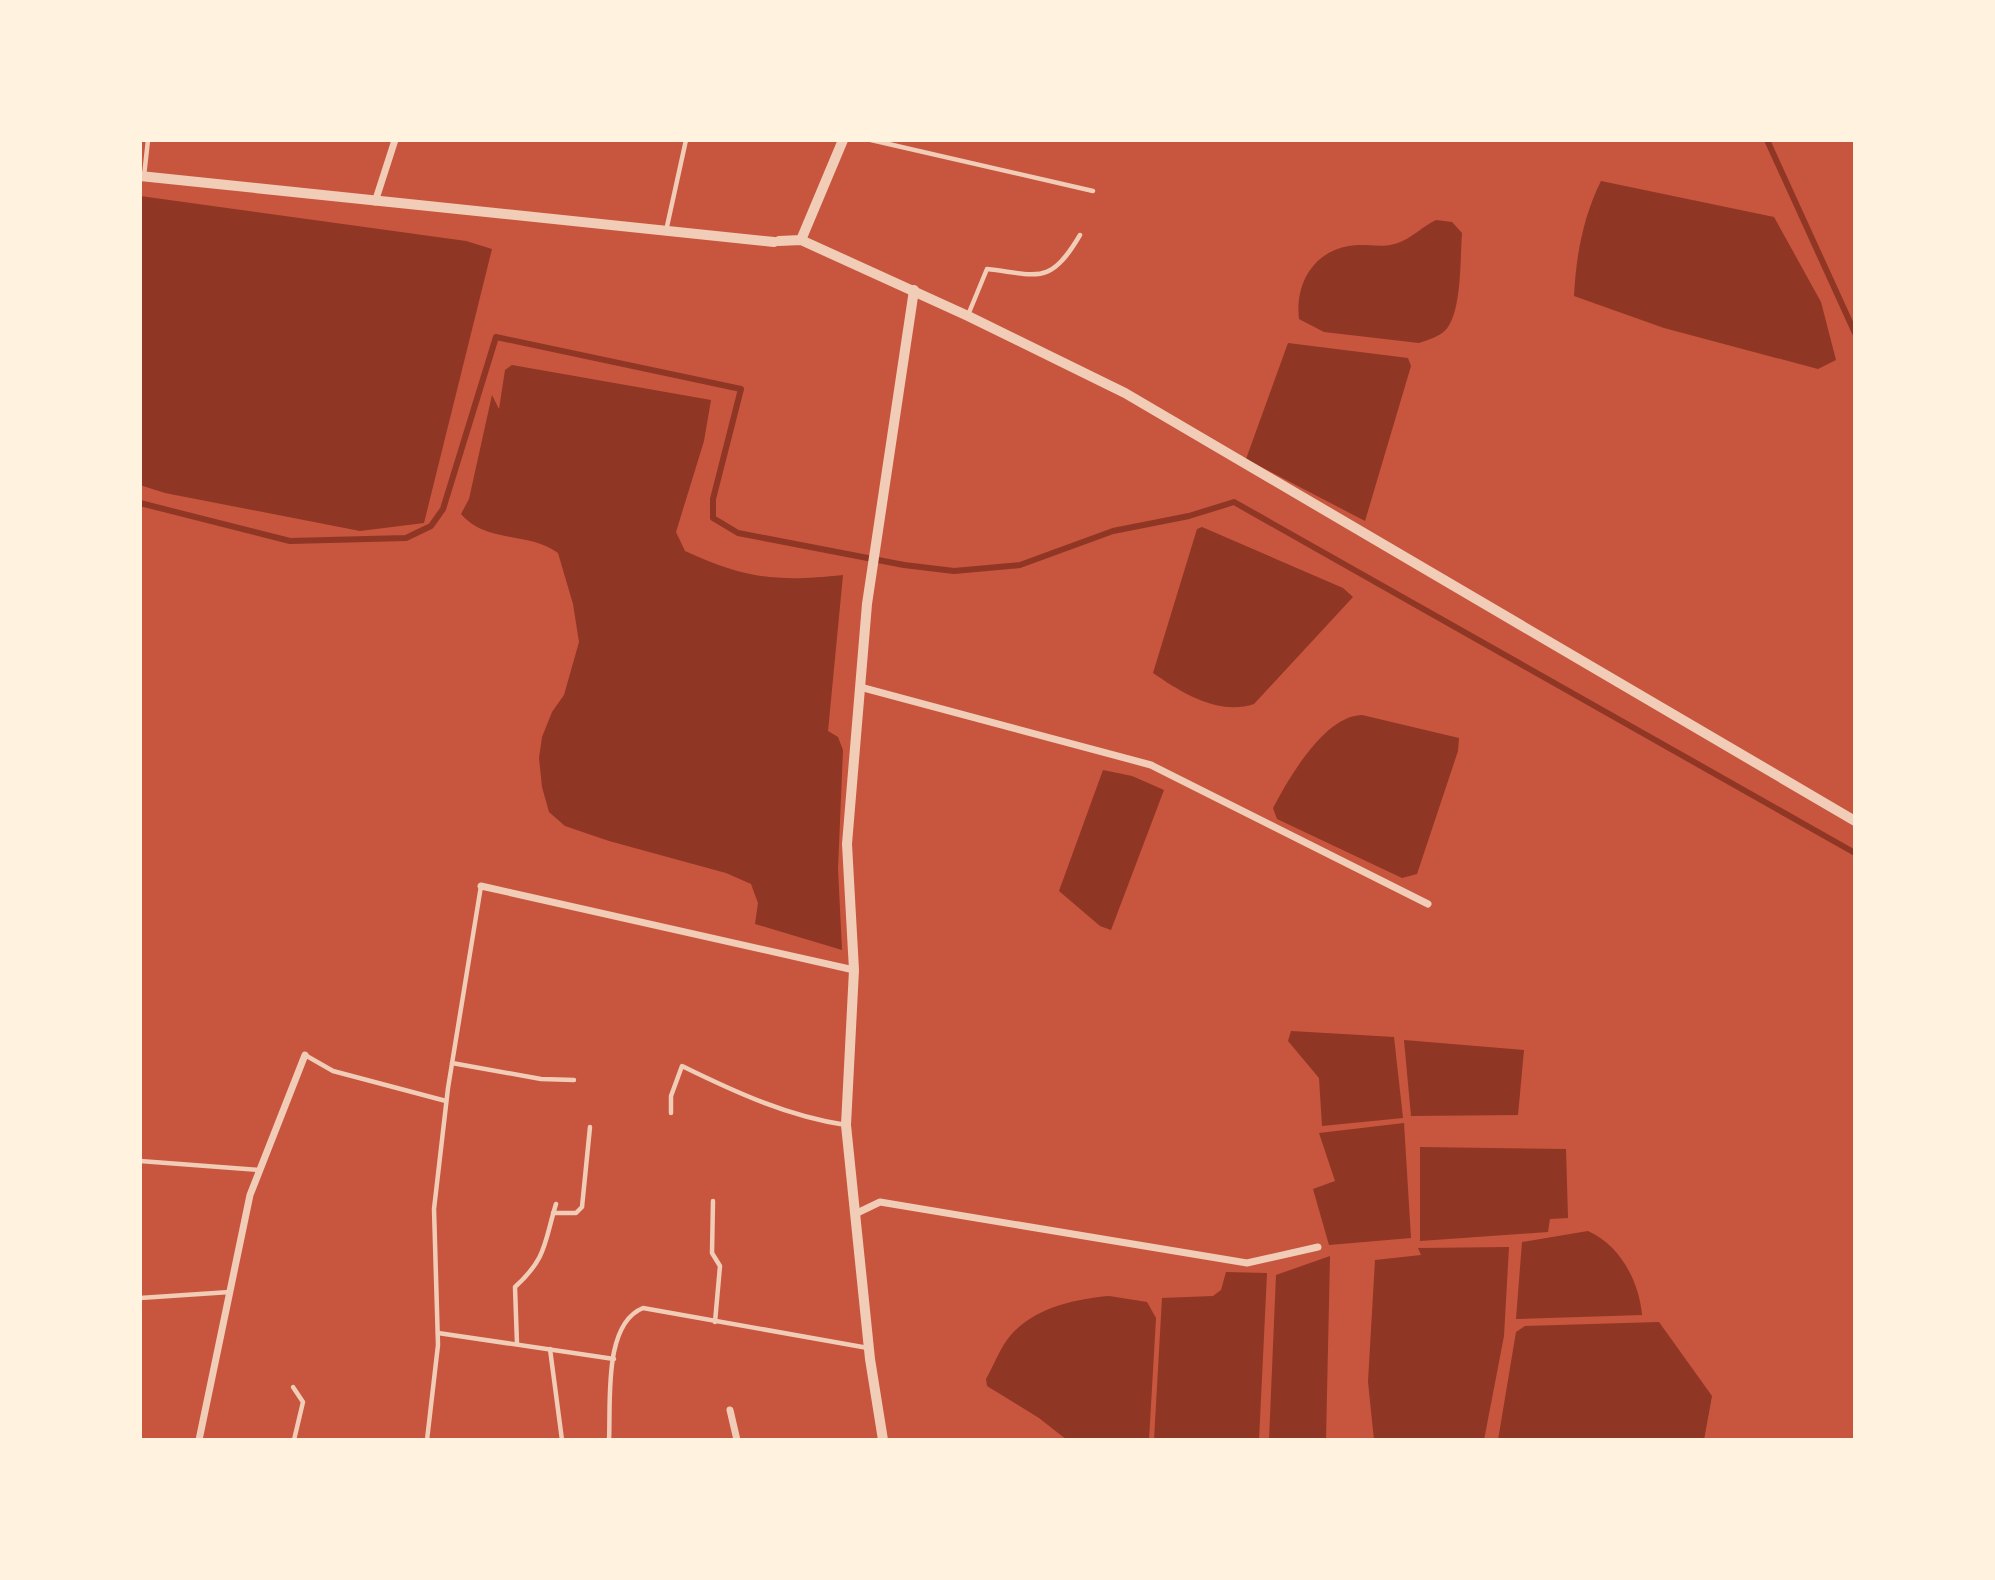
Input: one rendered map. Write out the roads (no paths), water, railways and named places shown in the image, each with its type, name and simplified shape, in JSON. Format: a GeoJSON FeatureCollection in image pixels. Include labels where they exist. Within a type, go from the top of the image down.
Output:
{"type":"FeatureCollection","features":[{"type":"Feature","properties":{"kind":"street"},"geometry":{"type":"LineString","coordinates":[[375,202],[395,140]]}},
{"type":"Feature","properties":{"kind":"street"},"geometry":{"type":"LineString","coordinates":[[802,240],[843,140]]}},
{"type":"Feature","properties":{"kind":"street"},"geometry":{"type":"LineString","coordinates":[[142,176],[666,232],[776,242],[802,240],[914,290],[1125,393],[1855,821]]}},
{"type":"Feature","properties":{"kind":"street"},"geometry":{"type":"LineString","coordinates":[[883,1440],[869,1348],[846,1125],[854,970],[847,844],[872,573],[914,290]]}},
{"type":"Feature","properties":{"kind":"street"},"geometry":{"type":"LineString","coordinates":[[860,687],[1151,765],[1428,904]]}},
{"type":"Feature","properties":{"kind":"street"},"geometry":{"type":"LineString","coordinates":[[481,886],[854,970]]}},
{"type":"Feature","properties":{"kind":"street"},"geometry":{"type":"LineString","coordinates":[[199,1440],[250,1195],[305,1055]]}},
{"type":"Feature","properties":{"kind":"street"},"geometry":{"type":"LineString","coordinates":[[855,1214],[880,1202],[1247,1263],[1318,1247]]}},
{"type":"Feature","properties":{"kind":"street"},"geometry":{"type":"LineString","coordinates":[[730,1410],[737,1440]]}},
{"type":"Feature","properties":{"kind":"lane"},"geometry":{"type":"LineString","coordinates":[[142,176],[148,140]]}},
{"type":"Feature","properties":{"kind":"lane"},"geometry":{"type":"LineString","coordinates":[[666,232],[687,140]]}},
{"type":"Feature","properties":{"kind":"lane"},"geometry":{"type":"LineString","coordinates":[[871,140],[1093,191]]}},
{"type":"Feature","properties":{"kind":"lane"},"geometry":{"type":"LineString","coordinates":[[968,316],[987,269],[1036,275],[1050,273],[1069,253],[1080,235]]}},
{"type":"Feature","properties":{"kind":"lane"},"geometry":{"type":"LineString","coordinates":[[427,1440],[438,1333],[433,1209],[446,1101],[481,886]]}},
{"type":"Feature","properties":{"kind":"lane"},"geometry":{"type":"LineString","coordinates":[[305,1055],[333,1072],[446,1101]]}},
{"type":"Feature","properties":{"kind":"lane"},"geometry":{"type":"LineString","coordinates":[[452,1063],[541,1079],[574,1080]]}},
{"type":"Feature","properties":{"kind":"lane"},"geometry":{"type":"LineString","coordinates":[[671,1113],[671,1096],[682,1066],[741,1095],[806,1119],[846,1125]]}},
{"type":"Feature","properties":{"kind":"lane"},"geometry":{"type":"LineString","coordinates":[[553,1213],[576,1213],[582,1207],[590,1127]]}},
{"type":"Feature","properties":{"kind":"lane"},"geometry":{"type":"LineString","coordinates":[[140,1161],[260,1170]]}},
{"type":"Feature","properties":{"kind":"lane"},"geometry":{"type":"LineString","coordinates":[[713,1201],[712,1253],[720,1266],[715,1322]]}},
{"type":"Feature","properties":{"kind":"lane"},"geometry":{"type":"LineString","coordinates":[[517,1344],[514,1287],[535,1269],[542,1256],[556,1204]]}},
{"type":"Feature","properties":{"kind":"lane"},"geometry":{"type":"LineString","coordinates":[[140,1298],[230,1292]]}},
{"type":"Feature","properties":{"kind":"lane"},"geometry":{"type":"LineString","coordinates":[[609,1440],[614,1359],[623,1322],[631,1313],[643,1308],[869,1348]]}},
{"type":"Feature","properties":{"kind":"lane"},"geometry":{"type":"LineString","coordinates":[[438,1333],[614,1359]]}},
{"type":"Feature","properties":{"kind":"lane"},"geometry":{"type":"LineString","coordinates":[[550,1349],[562,1440]]}},
{"type":"Feature","properties":{"kind":"lane"},"geometry":{"type":"LineString","coordinates":[[293,1387],[303,1402],[294,1440]]}},
{"type":"Feature","properties":{"kind":"waterway"},"geometry":{"type":"LineString","coordinates":[[1767,140],[1855,333]]}},
{"type":"Feature","properties":{"kind":"waterway"},"geometry":{"type":"LineString","coordinates":[[140,503],[290,541],[406,538],[431,526],[443,509],[496,337],[741,389],[713,499],[713,518],[738,533],[904,565],[954,571],[1020,565],[1113,531],[1189,516],[1234,502],[1855,853]]}}]}
